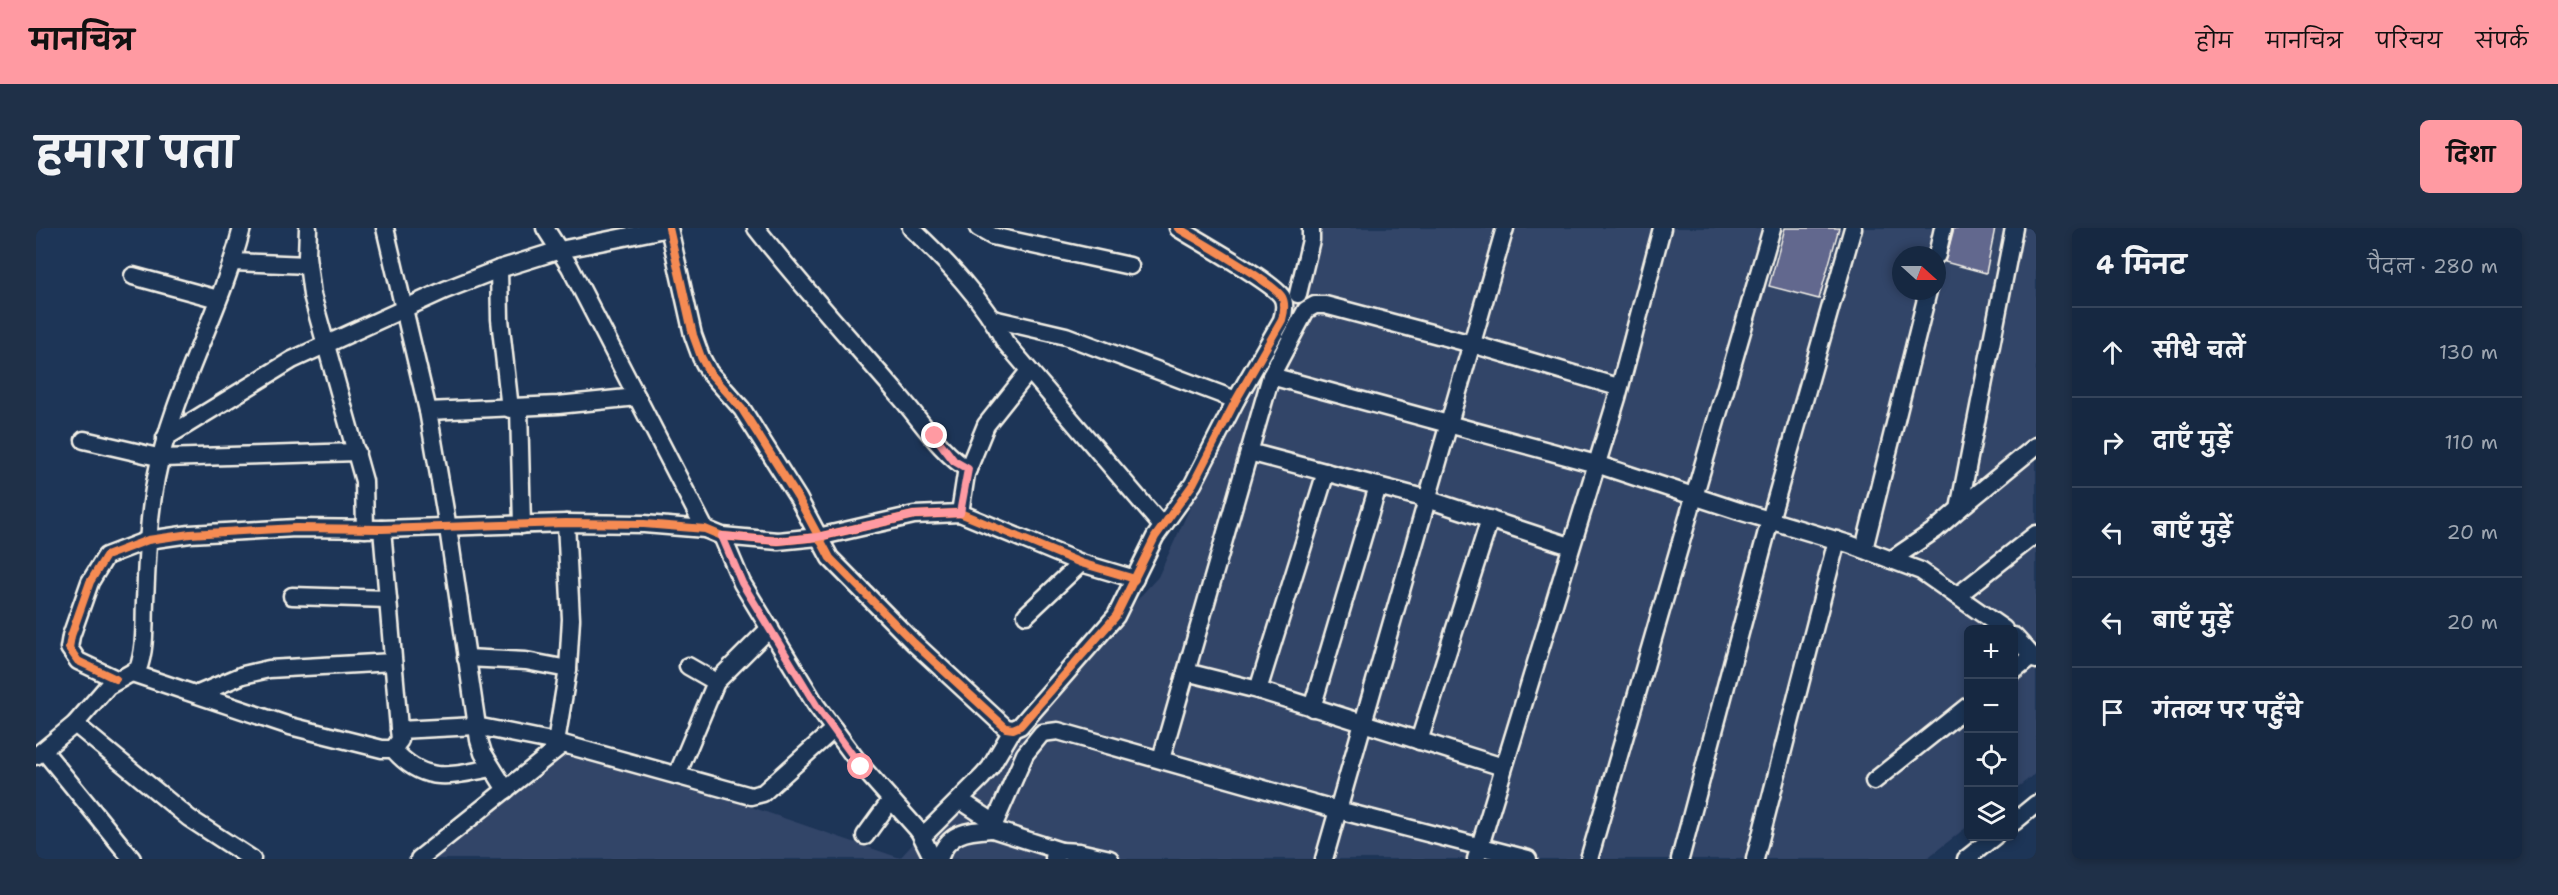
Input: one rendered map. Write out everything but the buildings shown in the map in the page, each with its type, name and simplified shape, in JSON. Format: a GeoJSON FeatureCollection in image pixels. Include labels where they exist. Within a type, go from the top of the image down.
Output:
{"type":"FeatureCollection","features":[{"type":"Feature","properties":{"kind":"street"},"geometry":{"type":"LineString","coordinates":[[132,859],[40,754],[75,724],[116,679],[132,674],[141,662],[148,540],[156,476],[165,438],[194,356],[233,262],[242,228]]}},
{"type":"Feature","properties":{"kind":"street"},"geometry":{"type":"LineString","coordinates":[[308,228],[308,265],[312,295],[364,481],[365,529]]}},
{"type":"Feature","properties":{"kind":"street"},"geometry":{"type":"LineString","coordinates":[[385,228],[428,411],[448,528],[476,726],[483,753],[506,790]]}},
{"type":"Feature","properties":{"kind":"street"},"geometry":{"type":"LineString","coordinates":[[545,228],[560,250],[705,529]]}},
{"type":"Feature","properties":{"kind":"street"},"geometry":{"type":"LineString","coordinates":[[165,438],[292,360],[499,269],[560,250],[669,228],[693,335],[701,357],[709,372],[742,409],[798,498],[830,558],[914,643],[1006,728],[1016,728],[1034,741]]}},
{"type":"Feature","properties":{"kind":"street"},"geometry":{"type":"LineString","coordinates":[[756,228],[829,318],[914,412],[954,461],[968,469]]}},
{"type":"Feature","properties":{"kind":"street"},"geometry":{"type":"LineString","coordinates":[[910,228],[980,301],[1005,342],[1162,526]]}},
{"type":"Feature","properties":{"kind":"street"},"geometry":{"type":"LineString","coordinates":[[978,228],[992,236],[1130,266]]}},
{"type":"Feature","properties":{"kind":"street"},"geometry":{"type":"LineString","coordinates":[[919,831],[927,832],[990,768],[1016,728],[1116,616],[1162,526],[1193,484],[1236,400],[1282,320],[1284,310],[1282,297],[1255,275],[1178,228]]}},
{"type":"Feature","properties":{"kind":"street"},"geometry":{"type":"LineString","coordinates":[[1298,294],[1311,240],[1310,228]]}},
{"type":"Feature","properties":{"kind":"street"},"geometry":{"type":"LineString","coordinates":[[1324,859],[1505,228]]}},
{"type":"Feature","properties":{"kind":"street"},"geometry":{"type":"LineString","coordinates":[[1478,853],[1596,464],[1662,228]]}},
{"type":"Feature","properties":{"kind":"street"},"geometry":{"type":"LineString","coordinates":[[1589,859],[1772,228]]}},
{"type":"Feature","properties":{"kind":"street"},"geometry":{"type":"LineString","coordinates":[[1680,859],[1770,520],[1852,228]]}},
{"type":"Feature","properties":{"kind":"street"},"geometry":{"type":"LineString","coordinates":[[1939,246],[1943,228]]}},
{"type":"Feature","properties":{"kind":"street"},"geometry":{"type":"LineString","coordinates":[[1959,509],[2014,228]]}},
{"type":"Feature","properties":{"kind":"street"},"geometry":{"type":"LineString","coordinates":[[233,262],[308,265]]}},
{"type":"Feature","properties":{"kind":"street"},"geometry":{"type":"LineString","coordinates":[[499,269],[500,319],[514,408],[522,525]]}},
{"type":"Feature","properties":{"kind":"street"},"geometry":{"type":"LineString","coordinates":[[133,276],[218,299]]}},
{"type":"Feature","properties":{"kind":"street"},"geometry":{"type":"LineString","coordinates":[[1864,549],[1926,300]]}},
{"type":"Feature","properties":{"kind":"street"},"geometry":{"type":"LineString","coordinates":[[1161,759],[1270,376],[1306,310],[1314,305],[1325,305],[1472,344],[1618,387]]}},
{"type":"Feature","properties":{"kind":"street"},"geometry":{"type":"LineString","coordinates":[[993,319],[1066,336],[1236,400]]}},
{"type":"Feature","properties":{"kind":"street"},"geometry":{"type":"LineString","coordinates":[[960,513],[968,469],[986,425],[1029,371]]}},
{"type":"Feature","properties":{"kind":"street"},"geometry":{"type":"LineString","coordinates":[[1270,376],[1596,464],[1864,549],[1921,571],[1997,625]]}},
{"type":"Feature","properties":{"kind":"street"},"geometry":{"type":"LineString","coordinates":[[428,411],[514,408],[637,397]]}},
{"type":"Feature","properties":{"kind":"street"},"geometry":{"type":"LineString","coordinates":[[84,440],[162,458],[357,452]]}},
{"type":"Feature","properties":{"kind":"street"},"geometry":{"type":"LineString","coordinates":[[1891,560],[1959,509],[2036,446]]}},
{"type":"Feature","properties":{"kind":"street"},"geometry":{"type":"LineString","coordinates":[[1249,452],[1427,499],[1570,546]]}},
{"type":"Feature","properties":{"kind":"street"},"geometry":{"type":"LineString","coordinates":[[1258,690],[1326,472]]}},
{"type":"Feature","properties":{"kind":"street"},"geometry":{"type":"LineString","coordinates":[[1312,708],[1378,486]]}},
{"type":"Feature","properties":{"kind":"street"},"geometry":{"type":"LineString","coordinates":[[116,679],[78,661],[69,648],[90,582],[106,556],[148,540],[190,534],[296,528],[382,530],[566,523],[644,524],[705,529],[722,536],[778,541],[818,537],[914,515],[960,513],[1081,563],[1135,579]]}},
{"type":"Feature","properties":{"kind":"street"},"geometry":{"type":"LineString","coordinates":[[1419,741],[1490,519]]}},
{"type":"Feature","properties":{"kind":"street"},"geometry":{"type":"LineString","coordinates":[[419,859],[506,790],[559,743],[568,669],[571,619],[566,523]]}},
{"type":"Feature","properties":{"kind":"street"},"geometry":{"type":"LineString","coordinates":[[382,530],[400,740],[393,749]]}},
{"type":"Feature","properties":{"kind":"street"},"geometry":{"type":"LineString","coordinates":[[1957,596],[2036,534]]}},
{"type":"Feature","properties":{"kind":"street"},"geometry":{"type":"LineString","coordinates":[[722,536],[742,583],[816,705],[861,767],[919,831],[934,856],[952,837],[994,826]]}},
{"type":"Feature","properties":{"kind":"street"},"geometry":{"type":"LineString","coordinates":[[1755,859],[1837,540]]}},
{"type":"Feature","properties":{"kind":"street"},"geometry":{"type":"LineString","coordinates":[[1026,615],[1081,563]]}},
{"type":"Feature","properties":{"kind":"street"},"geometry":{"type":"LineString","coordinates":[[292,596],[388,599]]}},
{"type":"Feature","properties":{"kind":"street"},"geometry":{"type":"LineString","coordinates":[[677,776],[716,682],[770,628]]}},
{"type":"Feature","properties":{"kind":"street"},"geometry":{"type":"LineString","coordinates":[[2018,641],[2034,658],[2018,668]]}},
{"type":"Feature","properties":{"kind":"street"},"geometry":{"type":"LineString","coordinates":[[466,658],[526,662],[568,669]]}},
{"type":"Feature","properties":{"kind":"street"},"geometry":{"type":"LineString","coordinates":[[198,694],[236,677],[269,669],[393,662]]}},
{"type":"Feature","properties":{"kind":"street"},"geometry":{"type":"LineString","coordinates":[[688,666],[716,682]]}},
{"type":"Feature","properties":{"kind":"street"},"geometry":{"type":"LineString","coordinates":[[1186,672],[1258,690],[1363,725],[1503,767]]}},
{"type":"Feature","properties":{"kind":"street"},"geometry":{"type":"LineString","coordinates":[[132,674],[290,726],[382,749],[393,749],[413,767],[435,776],[444,777],[492,768]]}},
{"type":"Feature","properties":{"kind":"street"},"geometry":{"type":"LineString","coordinates":[[1874,781],[1964,709]]}},
{"type":"Feature","properties":{"kind":"street"},"geometry":{"type":"LineString","coordinates":[[75,724],[189,818],[252,859]]}},
{"type":"Feature","properties":{"kind":"street"},"geometry":{"type":"LineString","coordinates":[[399,730],[476,726],[559,743],[758,796],[834,729]]}},
{"type":"Feature","properties":{"kind":"street"},"geometry":{"type":"LineString","coordinates":[[994,826],[1025,754],[1042,733],[1058,731],[1338,810],[1478,853],[1528,859]]}},
{"type":"Feature","properties":{"kind":"street"},"geometry":{"type":"LineString","coordinates":[[865,836],[891,800]]}},
{"type":"Feature","properties":{"kind":"street"},"geometry":{"type":"LineString","coordinates":[[960,800],[994,826],[1058,855],[1079,852],[1110,859]]}},
{"type":"Feature","properties":{"kind":"street"},"geometry":{"type":"LineString","coordinates":[[2018,818],[2036,804]]}},
{"type":"Feature","properties":{"kind":"street"},"geometry":{"type":"LineString","coordinates":[[1966,859],[1990,841]]}},
{"type":"Feature","properties":{"kind":"shaded area"},"geometry":{"type":"Polygon","coordinates":[[[1314,228],[2036,228],[2036,773],[2018,787],[2018,625],[1964,625],[1964,829],[1926,859],[416,859],[553,739],[900,858],[1158,577],[1291,289],[1314,228]]]}},
{"type":"Feature","properties":{"kind":"cycle path"},"geometry":{"type":"LineString","coordinates":[[669,228],[693,335],[701,357],[709,372],[742,409],[798,498],[830,558],[914,643],[1006,728],[1013,729],[1020,726],[1116,616],[1155,537],[1193,484],[1236,400],[1282,320],[1284,303],[1276,290],[1178,228]]}},
{"type":"Feature","properties":{"kind":"cycle path"},"geometry":{"type":"LineString","coordinates":[[116,679],[78,661],[69,648],[90,582],[106,556],[148,540],[190,534],[296,528],[382,529],[566,523],[644,524],[705,529],[722,536],[778,541],[818,537],[914,515],[960,513],[1081,563],[1135,579]]}},
{"type":"Feature","properties":{"kind":"route"},"geometry":{"type":"LineString","coordinates":[[861,767],[816,705],[742,583],[722,536],[778,541],[818,537],[914,515],[960,513],[968,469],[954,461],[935,436]]}}]}
